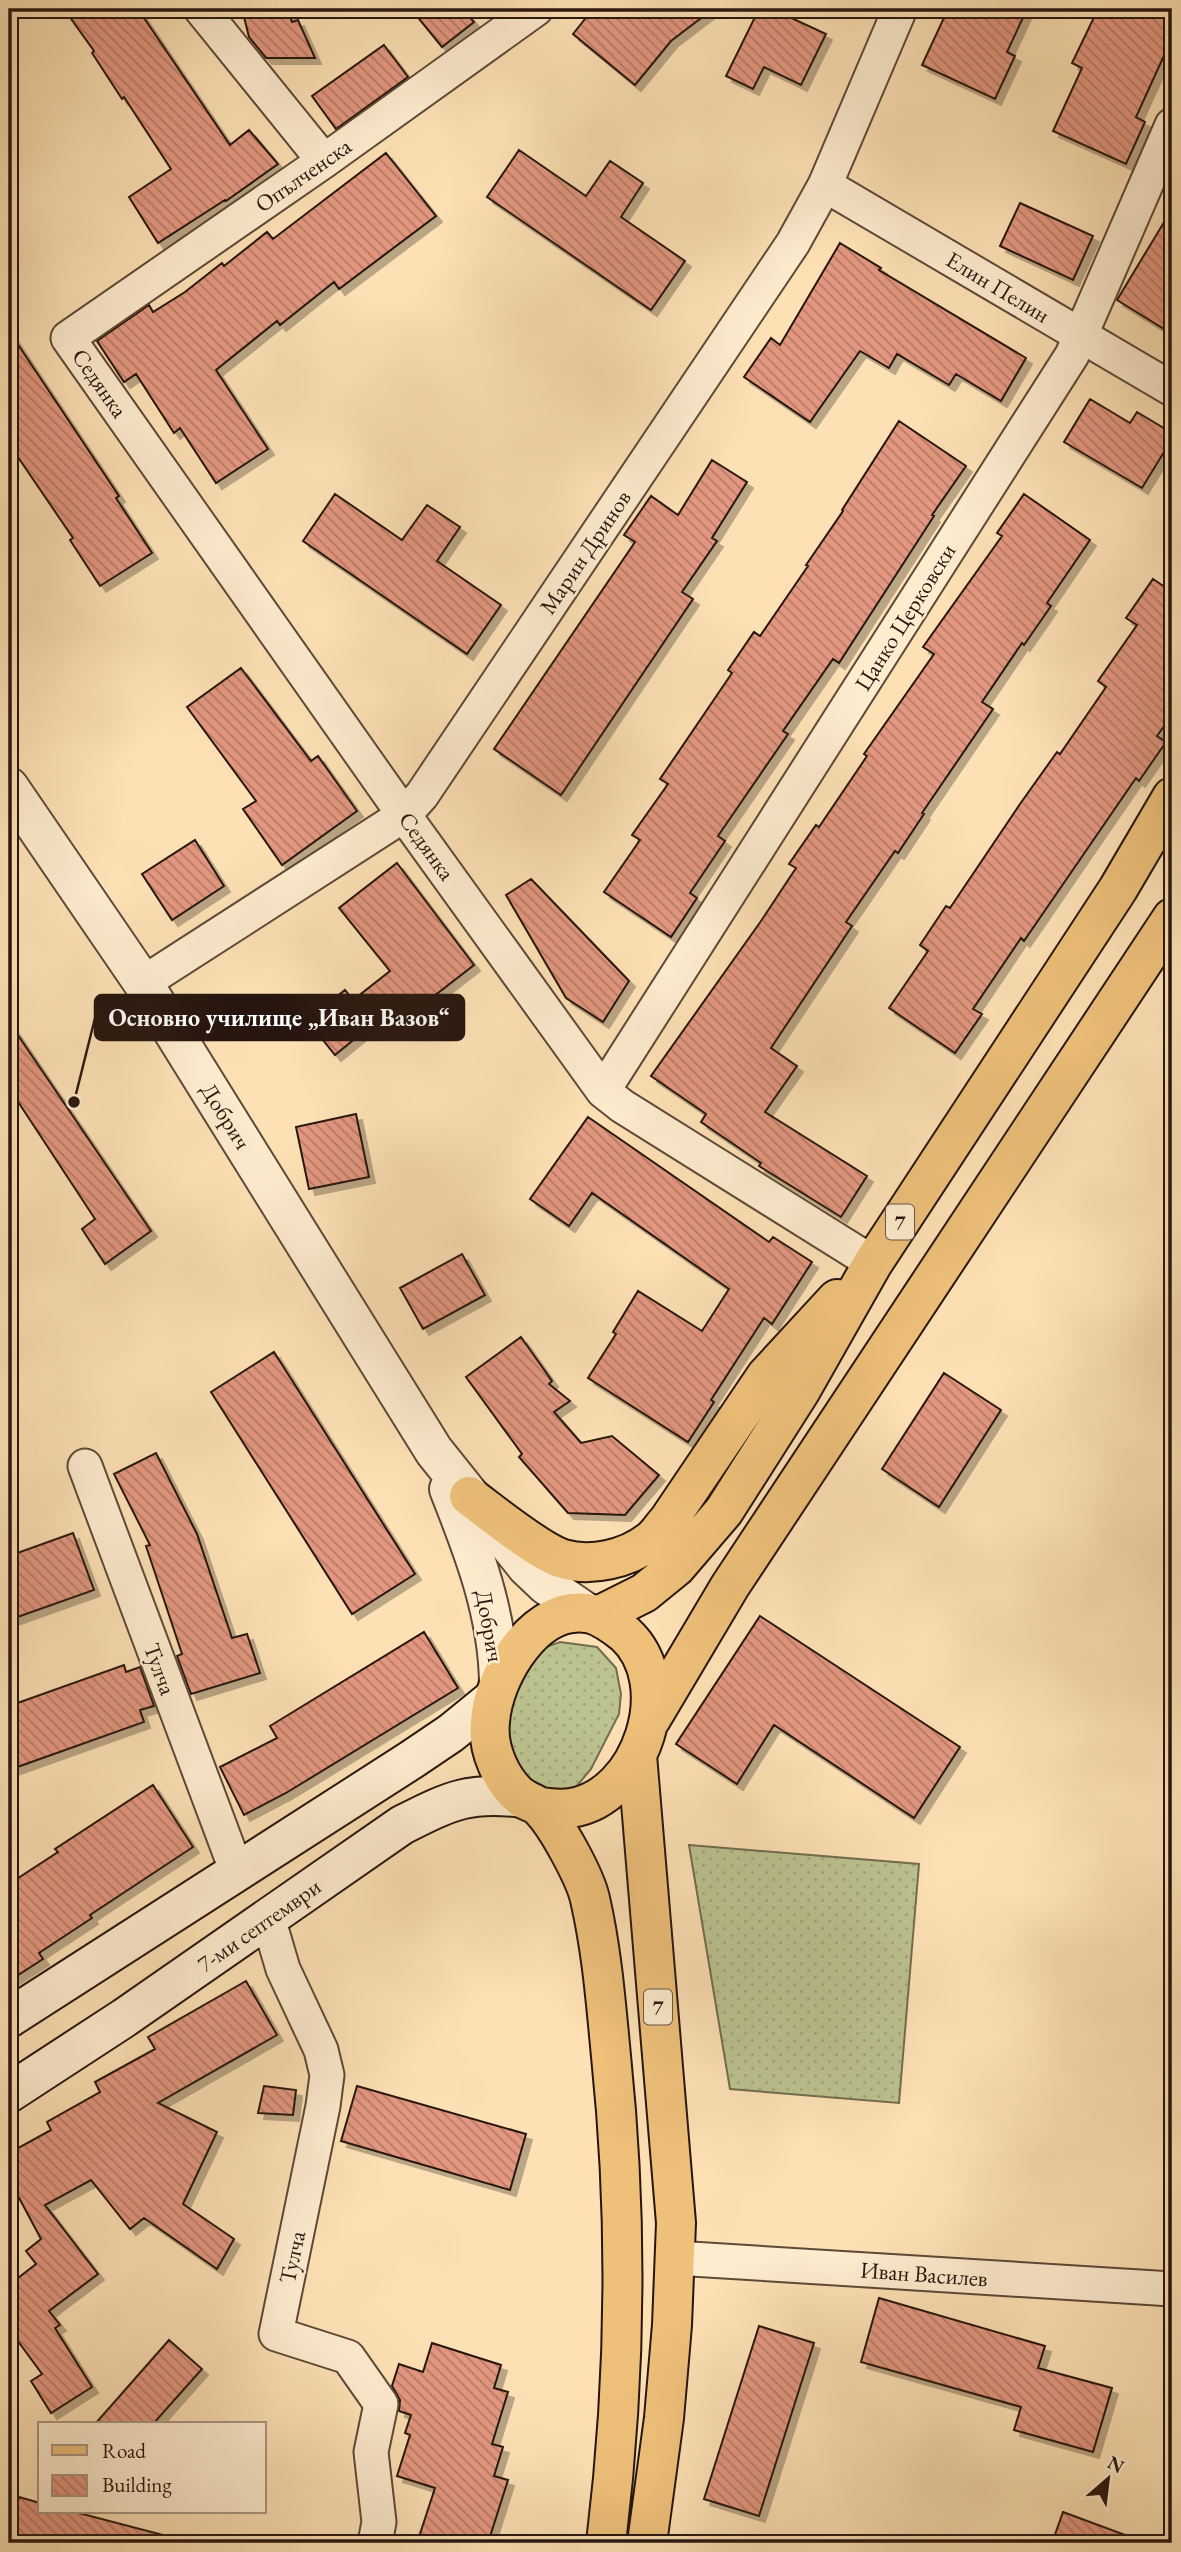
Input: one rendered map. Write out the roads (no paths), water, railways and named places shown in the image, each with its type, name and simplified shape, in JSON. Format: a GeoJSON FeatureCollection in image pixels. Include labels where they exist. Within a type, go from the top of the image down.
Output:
{"type":"FeatureCollection","features":[{"type":"Feature","properties":{"kind":"main road","name":"7"},"geometry":{"type":"LineString","coordinates":[[606,2543],[620,2413],[624,2223],[603,1971],[590,1896],[576,1865],[531,1802],[507,1782],[496,1761],[489,1723],[496,1690],[528,1637],[541,1626],[555,1617],[592,1615],[644,1593],[676,1567],[724,1511],[801,1390],[873,1263],[1097,922],[1162,838],[1172,797]]}},
{"type":"Feature","properties":{"kind":"main road"},"geometry":{"type":"LineString","coordinates":[[531,1802],[559,1810],[575,1808],[594,1800],[624,1775],[730,1586],[1172,918]]}},
{"type":"Feature","properties":{"kind":"main road"},"geometry":{"type":"LineString","coordinates":[[469,1496],[545,1550],[563,1559],[587,1562],[609,1560],[632,1552],[651,1540],[668,1521],[766,1376],[799,1338],[873,1263]]}},
{"type":"Feature","properties":{"kind":"main road","name":"7"},"geometry":{"type":"LineString","coordinates":[[592,1615],[615,1625],[633,1642],[651,1681],[652,1700],[642,1740],[676,2223],[672,2326],[664,2418],[647,2543]]}},
{"type":"Feature","properties":{"kind":"main road"},"geometry":{"type":"LineString","coordinates":[[617,2117],[632,2174],[646,2212],[660,2240],[675,2258],[650,2272],[624,2312]]}},
{"type":"Feature","properties":{"kind":"street"},"geometry":{"type":"LineString","coordinates":[[201,9],[324,161]]}},
{"type":"Feature","properties":{"kind":"street","name":"Опълченска"},"geometry":{"type":"LineString","coordinates":[[68,338],[324,161],[536,9]]}},
{"type":"Feature","properties":{"kind":"street","name":"Марин Дринов"},"geometry":{"type":"LineString","coordinates":[[143,983],[404,815],[422,795],[786,254],[825,185],[900,9]]}},
{"type":"Feature","properties":{"kind":"street","name":"Цанко Церковски"},"geometry":{"type":"LineString","coordinates":[[603,1091],[1072,355],[1172,125]]}},
{"type":"Feature","properties":{"kind":"street","name":"Елин Пелин"},"geometry":{"type":"LineString","coordinates":[[825,185],[1172,389]]}},
{"type":"Feature","properties":{"kind":"street","name":"Седянка"},"geometry":{"type":"LineString","coordinates":[[68,338],[404,815],[603,1091],[622,1106],[873,1263]]}},
{"type":"Feature","properties":{"kind":"street","name":"Добрич"},"geometry":{"type":"LineString","coordinates":[[9,787],[143,983],[434,1451],[527,1567],[546,1585],[592,1615]]}},
{"type":"Feature","properties":{"kind":"street","name":"Добрич"},"geometry":{"type":"LineString","coordinates":[[434,1451],[485,1589],[497,1644],[496,1690]]}},
{"type":"Feature","properties":{"kind":"street","name":"Тулча"},"geometry":{"type":"LineString","coordinates":[[85,1466],[237,1872]]}},
{"type":"Feature","properties":{"kind":"street"},"geometry":{"type":"LineString","coordinates":[[9,2018],[431,1747],[496,1690]]}},
{"type":"Feature","properties":{"kind":"street","name":"7-ми септември"},"geometry":{"type":"LineString","coordinates":[[9,2093],[124,2018],[402,1825],[437,1808],[478,1795],[531,1802]]}},
{"type":"Feature","properties":{"kind":"street","name":"Тулча"},"geometry":{"type":"LineString","coordinates":[[268,1919],[283,1969],[321,2050],[327,2075],[276,2334],[348,2357],[381,2404],[371,2452],[379,2522],[374,2543]]}},
{"type":"Feature","properties":{"kind":"street","name":"Иван Василев"},"geometry":{"type":"LineString","coordinates":[[675,2258],[1172,2290]]}},
{"type":"Feature","properties":{"kind":"place","name":"Основно училище „Иван Вазов“"},"geometry":{"type":"Point","coordinates":[74,1102]}}]}
